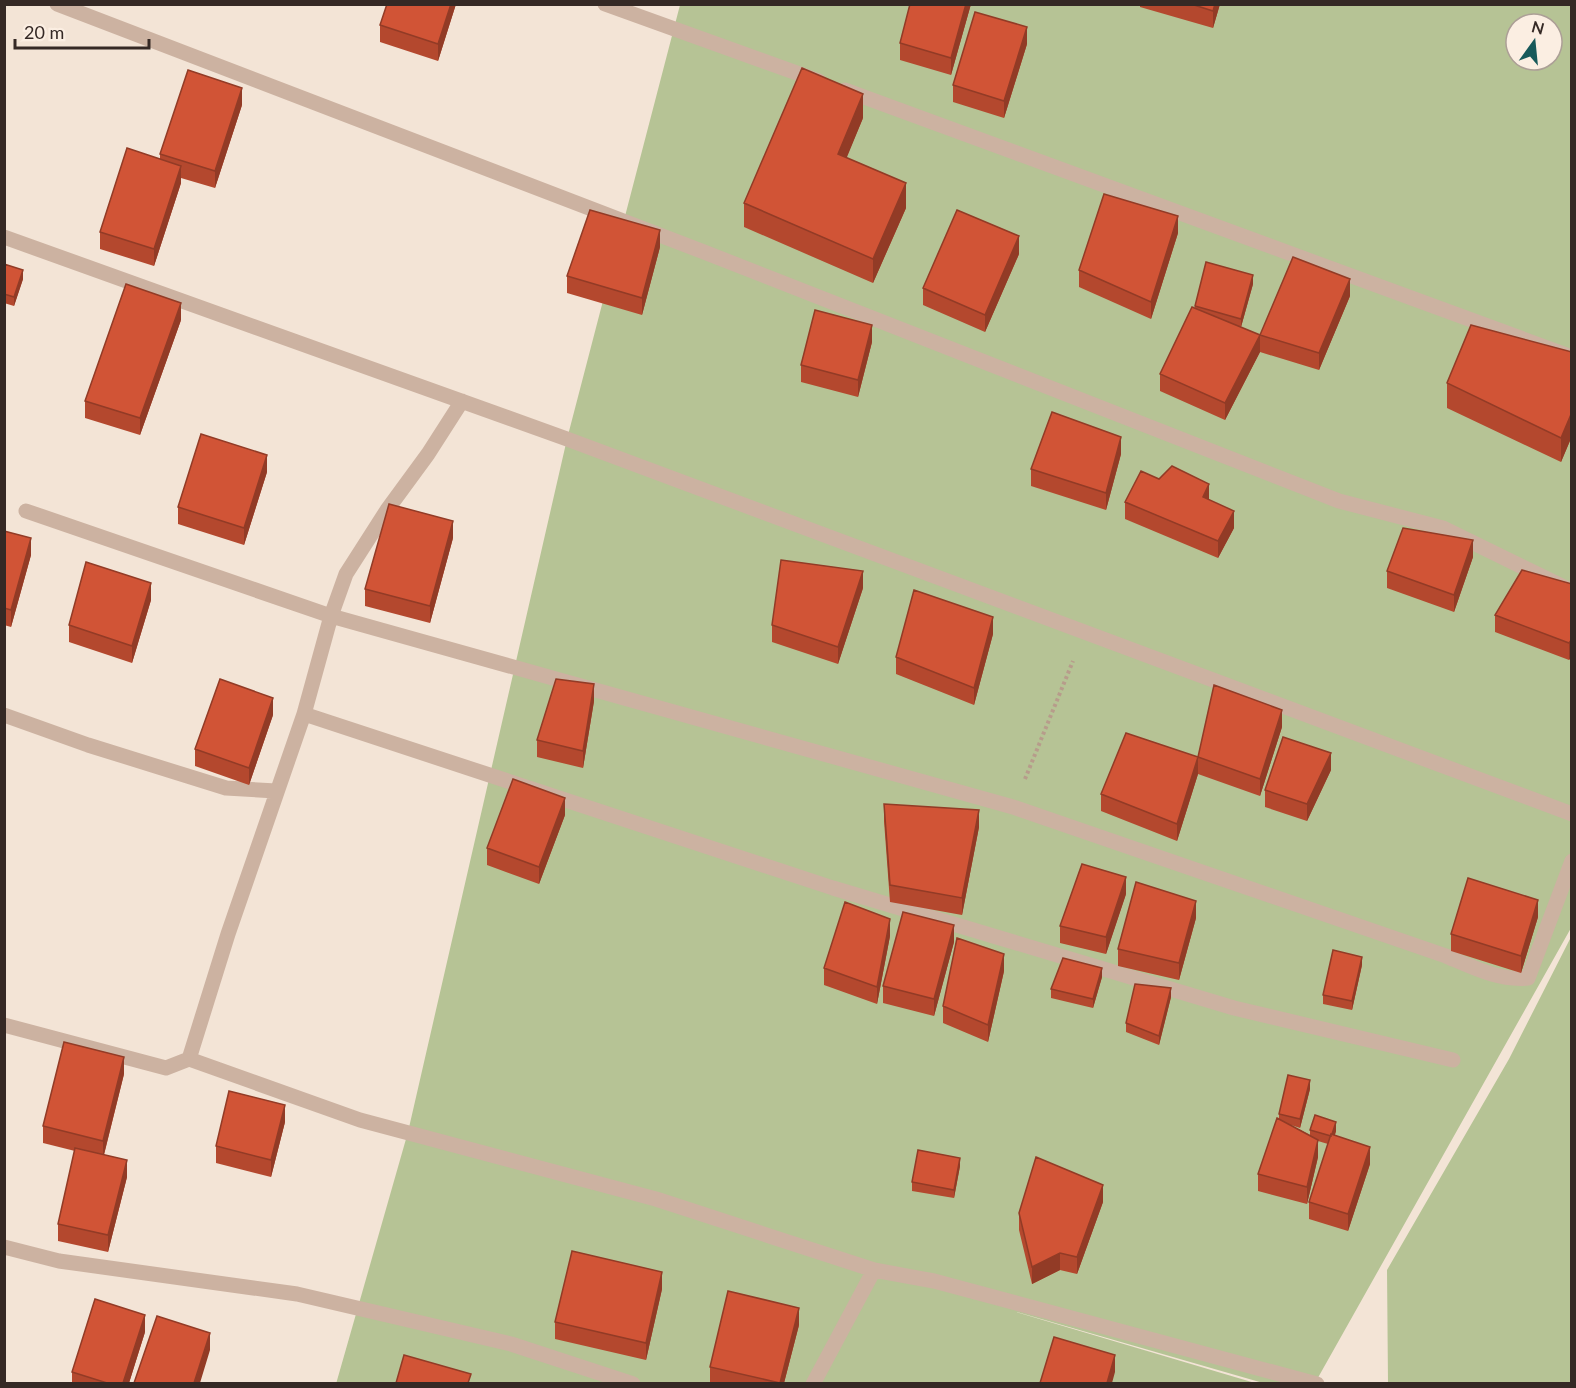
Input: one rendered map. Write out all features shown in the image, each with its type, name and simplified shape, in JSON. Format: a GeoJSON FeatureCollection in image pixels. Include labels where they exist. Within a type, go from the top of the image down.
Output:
{"type":"FeatureCollection","features":[{"type":"Feature","properties":{"kind":"street"},"geometry":{"type":"LineString","coordinates":[[57,4],[705,252],[1339,501],[1443,528],[1572,591]]}},
{"type":"Feature","properties":{"kind":"street"},"geometry":{"type":"LineString","coordinates":[[605,4],[1572,357]]}},
{"type":"Feature","properties":{"kind":"street"},"geometry":{"type":"LineString","coordinates":[[4,237],[578,443],[1572,814]]}},
{"type":"Feature","properties":{"kind":"street"},"geometry":{"type":"LineString","coordinates":[[189,1059],[276,791],[304,714],[331,616],[346,574],[462,402]]}},
{"type":"Feature","properties":{"kind":"street"},"geometry":{"type":"LineString","coordinates":[[26,511],[331,616],[1013,807],[1446,956],[1488,974],[1515,979],[1528,978],[1572,861]]}},
{"type":"Feature","properties":{"kind":"street"},"geometry":{"type":"LineString","coordinates":[[304,714],[844,891],[1234,1008],[1452,1060]]}},
{"type":"Feature","properties":{"kind":"street"},"geometry":{"type":"LineString","coordinates":[[4,715],[88,745],[226,788],[276,791]]}},
{"type":"Feature","properties":{"kind":"street"},"geometry":{"type":"LineString","coordinates":[[4,1025],[166,1068],[189,1059],[360,1120],[656,1199],[874,1270],[934,1281],[1317,1383]]}},
{"type":"Feature","properties":{"kind":"street"},"geometry":{"type":"LineString","coordinates":[[4,1247],[59,1261],[297,1294],[511,1344],[633,1383]]}},
{"type":"Feature","properties":{"kind":"street"},"geometry":{"type":"LineString","coordinates":[[813,1383],[874,1270]]}},
{"type":"Feature","properties":{"kind":"path"},"geometry":{"type":"LineString","coordinates":[[1013,807],[1085,633]]}},
{"type":"Feature","properties":{"kind":"green space"},"geometry":{"type":"Polygon","coordinates":[[[680,5],[1571,5],[1571,928],[1315,1383],[1263,1383],[1013,1311],[1255,1383],[336,1384],[408,1132],[567,439],[680,5]]]}},
{"type":"Feature","properties":{"kind":"green space"},"geometry":{"type":"Polygon","coordinates":[[[1571,937],[1571,1383],[1388,1383],[1387,1270],[1509,1059],[1571,937]]]}},
{"type":"Feature","properties":{"kind":"building"},"geometry":{"type":"Polygon","coordinates":[[[387,4],[451,4],[438,44],[380,25],[387,4]]]}},
{"type":"Feature","properties":{"kind":"building"},"geometry":{"type":"Polygon","coordinates":[[[910,4],[966,4],[951,58],[900,43],[910,4]]]}},
{"type":"Feature","properties":{"kind":"building"},"geometry":{"type":"Polygon","coordinates":[[[1191,4],[1215,4],[1213,11],[1191,4]]]}},
{"type":"Feature","properties":{"kind":"building"},"geometry":{"type":"Polygon","coordinates":[[[975,12],[1027,27],[1004,101],[953,85],[975,12]]]}},
{"type":"Feature","properties":{"kind":"building"},"geometry":{"type":"Polygon","coordinates":[[[802,68],[863,94],[838,154],[906,183],[873,259],[744,203],[802,68]]]}},
{"type":"Feature","properties":{"kind":"building"},"geometry":{"type":"Polygon","coordinates":[[[188,70],[242,88],[215,171],[160,154],[188,70]]]}},
{"type":"Feature","properties":{"kind":"building"},"geometry":{"type":"Polygon","coordinates":[[[127,148],[181,166],[154,249],[100,232],[127,148]]]}},
{"type":"Feature","properties":{"kind":"building"},"geometry":{"type":"Polygon","coordinates":[[[1104,194],[1178,216],[1151,302],[1079,270],[1104,194]]]}},
{"type":"Feature","properties":{"kind":"building"},"geometry":{"type":"Polygon","coordinates":[[[590,210],[660,230],[642,298],[567,276],[590,210]]]}},
{"type":"Feature","properties":{"kind":"building"},"geometry":{"type":"Polygon","coordinates":[[[957,210],[1019,236],[985,315],[923,288],[957,210]]]}},
{"type":"Feature","properties":{"kind":"building"},"geometry":{"type":"Polygon","coordinates":[[[1293,257],[1350,279],[1319,353],[1260,335],[1293,257]]]}},
{"type":"Feature","properties":{"kind":"building"},"geometry":{"type":"Polygon","coordinates":[[[1206,262],[1253,275],[1241,319],[1195,306],[1206,262]]]}},
{"type":"Feature","properties":{"kind":"building"},"geometry":{"type":"Polygon","coordinates":[[[4,264],[23,270],[14,297],[4,294],[4,264]]]}},
{"type":"Feature","properties":{"kind":"building"},"geometry":{"type":"Polygon","coordinates":[[[126,284],[181,303],[140,418],[85,401],[126,284]]]}},
{"type":"Feature","properties":{"kind":"building"},"geometry":{"type":"Polygon","coordinates":[[[1192,307],[1260,335],[1225,403],[1160,374],[1192,307]]]}},
{"type":"Feature","properties":{"kind":"building"},"geometry":{"type":"Polygon","coordinates":[[[815,310],[872,325],[858,380],[801,365],[815,310]]]}},
{"type":"Feature","properties":{"kind":"building"},"geometry":{"type":"Polygon","coordinates":[[[1471,325],[1572,352],[1572,412],[1561,438],[1447,383],[1471,325]]]}},
{"type":"Feature","properties":{"kind":"building"},"geometry":{"type":"Polygon","coordinates":[[[1052,412],[1121,437],[1106,493],[1031,469],[1052,412]]]}},
{"type":"Feature","properties":{"kind":"building"},"geometry":{"type":"Polygon","coordinates":[[[201,434],[267,455],[244,528],[178,507],[201,434]]]}},
{"type":"Feature","properties":{"kind":"building"},"geometry":{"type":"Polygon","coordinates":[[[1172,466],[1209,484],[1203,497],[1234,511],[1218,541],[1125,502],[1141,471],[1159,479],[1172,466]]]}},
{"type":"Feature","properties":{"kind":"building"},"geometry":{"type":"Polygon","coordinates":[[[389,504],[453,521],[430,606],[365,589],[389,504]]]}},
{"type":"Feature","properties":{"kind":"building"},"geometry":{"type":"Polygon","coordinates":[[[1403,528],[1473,540],[1454,595],[1387,571],[1403,528]]]}},
{"type":"Feature","properties":{"kind":"building"},"geometry":{"type":"Polygon","coordinates":[[[4,531],[31,538],[11,610],[4,608],[4,531]]]}},
{"type":"Feature","properties":{"kind":"building"},"geometry":{"type":"Polygon","coordinates":[[[781,560],[863,571],[838,647],[772,625],[781,560]]]}},
{"type":"Feature","properties":{"kind":"building"},"geometry":{"type":"Polygon","coordinates":[[[86,562],[151,583],[132,646],[69,625],[86,562]]]}},
{"type":"Feature","properties":{"kind":"building"},"geometry":{"type":"Polygon","coordinates":[[[1522,570],[1572,584],[1572,639],[1569,643],[1495,615],[1522,570]]]}},
{"type":"Feature","properties":{"kind":"building"},"geometry":{"type":"Polygon","coordinates":[[[914,590],[993,617],[974,688],[896,657],[914,590]]]}},
{"type":"Feature","properties":{"kind":"building"},"geometry":{"type":"Polygon","coordinates":[[[220,679],[273,698],[249,768],[195,749],[220,679]]]}},
{"type":"Feature","properties":{"kind":"building"},"geometry":{"type":"Polygon","coordinates":[[[556,679],[594,684],[583,751],[537,740],[556,679]]]}},
{"type":"Feature","properties":{"kind":"building"},"geometry":{"type":"Polygon","coordinates":[[[1214,685],[1282,710],[1260,779],[1198,757],[1214,685]]]}},
{"type":"Feature","properties":{"kind":"building"},"geometry":{"type":"Polygon","coordinates":[[[1126,733],[1198,757],[1177,824],[1101,794],[1126,733]]]}},
{"type":"Feature","properties":{"kind":"building"},"geometry":{"type":"Polygon","coordinates":[[[1283,737],[1331,753],[1307,804],[1265,790],[1283,737]]]}},
{"type":"Feature","properties":{"kind":"building"},"geometry":{"type":"Polygon","coordinates":[[[513,779],[565,798],[539,867],[487,848],[513,779]]]}},
{"type":"Feature","properties":{"kind":"building"},"geometry":{"type":"Polygon","coordinates":[[[884,804],[979,810],[962,898],[890,885],[884,804]]]}},
{"type":"Feature","properties":{"kind":"building"},"geometry":{"type":"Polygon","coordinates":[[[1082,864],[1126,877],[1106,937],[1060,926],[1082,864]]]}},
{"type":"Feature","properties":{"kind":"building"},"geometry":{"type":"Polygon","coordinates":[[[1468,878],[1538,900],[1521,956],[1451,934],[1468,878]]]}},
{"type":"Feature","properties":{"kind":"building"},"geometry":{"type":"Polygon","coordinates":[[[1136,882],[1196,901],[1179,963],[1118,949],[1136,882]]]}},
{"type":"Feature","properties":{"kind":"building"},"geometry":{"type":"Polygon","coordinates":[[[845,902],[890,919],[877,987],[824,968],[845,902]]]}},
{"type":"Feature","properties":{"kind":"building"},"geometry":{"type":"Polygon","coordinates":[[[903,912],[954,925],[934,999],[883,986],[903,912]]]}},
{"type":"Feature","properties":{"kind":"building"},"geometry":{"type":"Polygon","coordinates":[[[957,938],[1004,954],[988,1025],[943,1006],[957,938]]]}},
{"type":"Feature","properties":{"kind":"building"},"geometry":{"type":"Polygon","coordinates":[[[1333,950],[1362,957],[1352,1001],[1323,995],[1333,950]]]}},
{"type":"Feature","properties":{"kind":"building"},"geometry":{"type":"Polygon","coordinates":[[[1063,958],[1102,968],[1093,999],[1051,989],[1063,958]]]}},
{"type":"Feature","properties":{"kind":"building"},"geometry":{"type":"Polygon","coordinates":[[[1135,984],[1171,988],[1159,1036],[1126,1023],[1135,984]]]}},
{"type":"Feature","properties":{"kind":"building"},"geometry":{"type":"Polygon","coordinates":[[[64,1042],[124,1057],[103,1141],[43,1126],[64,1042]]]}},
{"type":"Feature","properties":{"kind":"building"},"geometry":{"type":"Polygon","coordinates":[[[1288,1075],[1310,1080],[1300,1119],[1279,1114],[1288,1075]]]}},
{"type":"Feature","properties":{"kind":"building"},"geometry":{"type":"Polygon","coordinates":[[[229,1091],[285,1105],[271,1160],[216,1146],[229,1091]]]}},
{"type":"Feature","properties":{"kind":"building"},"geometry":{"type":"Polygon","coordinates":[[[1315,1115],[1336,1122],[1331,1136],[1310,1130],[1315,1115]]]}},
{"type":"Feature","properties":{"kind":"building"},"geometry":{"type":"Polygon","coordinates":[[[1277,1118],[1318,1140],[1307,1187],[1258,1174],[1277,1118]]]}},
{"type":"Feature","properties":{"kind":"building"},"geometry":{"type":"Polygon","coordinates":[[[1331,1134],[1370,1147],[1348,1214],[1309,1202],[1331,1134]]]}},
{"type":"Feature","properties":{"kind":"building"},"geometry":{"type":"Polygon","coordinates":[[[75,1148],[127,1160],[108,1235],[58,1224],[75,1148]]]}},
{"type":"Feature","properties":{"kind":"building"},"geometry":{"type":"Polygon","coordinates":[[[918,1150],[960,1158],[954,1190],[912,1182],[918,1150]]]}},
{"type":"Feature","properties":{"kind":"building"},"geometry":{"type":"Polygon","coordinates":[[[1036,1157],[1103,1185],[1077,1257],[1060,1253],[1032,1267],[1019,1213],[1036,1157]]]}},
{"type":"Feature","properties":{"kind":"building"},"geometry":{"type":"Polygon","coordinates":[[[572,1251],[662,1272],[646,1343],[555,1322],[572,1251]]]}},
{"type":"Feature","properties":{"kind":"building"},"geometry":{"type":"Polygon","coordinates":[[[728,1291],[799,1308],[780,1383],[710,1367],[728,1291]]]}},
{"type":"Feature","properties":{"kind":"building"},"geometry":{"type":"Polygon","coordinates":[[[95,1299],[145,1315],[123,1383],[107,1383],[72,1372],[95,1299]]]}},
{"type":"Feature","properties":{"kind":"building"},"geometry":{"type":"Polygon","coordinates":[[[157,1316],[210,1333],[194,1383],[134,1383],[157,1316]]]}},
{"type":"Feature","properties":{"kind":"building"},"geometry":{"type":"Polygon","coordinates":[[[1054,1337],[1115,1355],[1107,1383],[1040,1383],[1054,1337]]]}},
{"type":"Feature","properties":{"kind":"building"},"geometry":{"type":"Polygon","coordinates":[[[404,1355],[471,1374],[468,1383],[396,1383],[404,1355]]]}}]}
